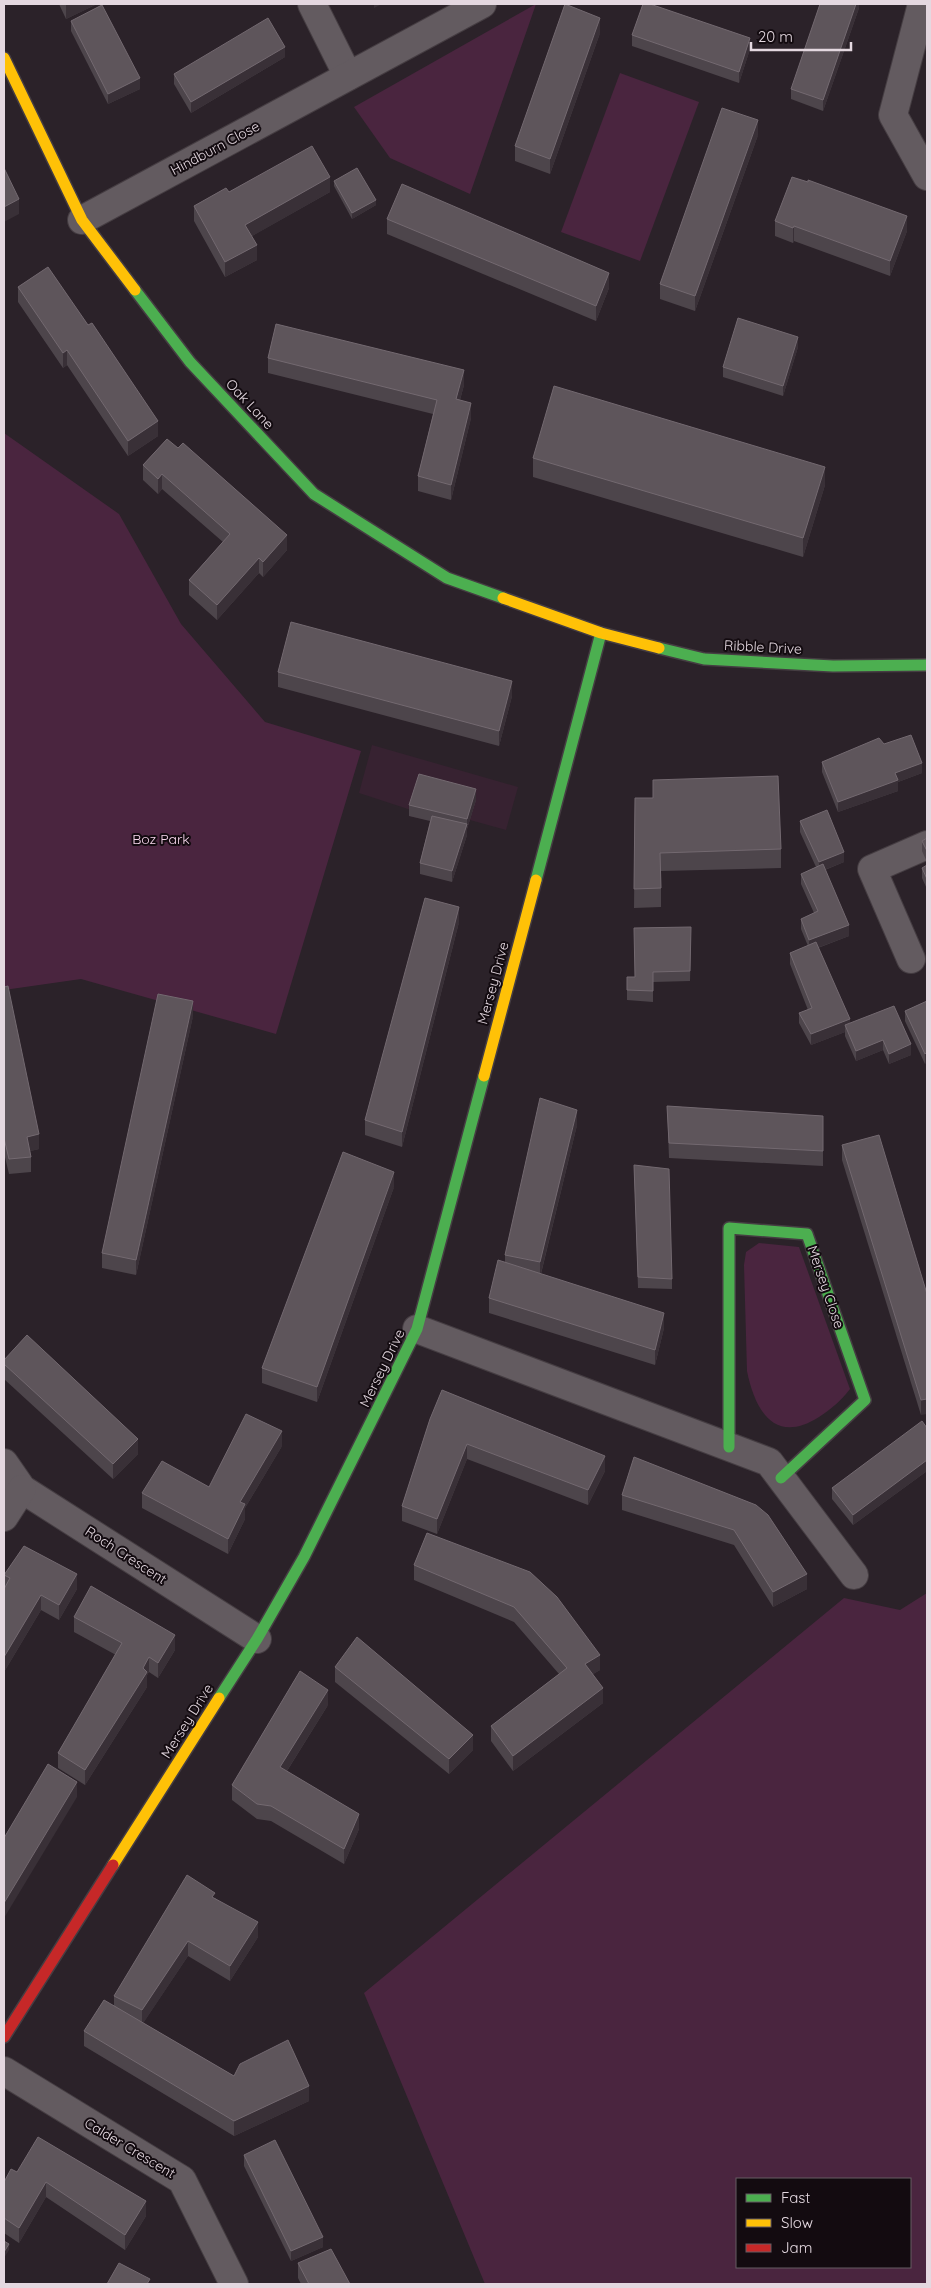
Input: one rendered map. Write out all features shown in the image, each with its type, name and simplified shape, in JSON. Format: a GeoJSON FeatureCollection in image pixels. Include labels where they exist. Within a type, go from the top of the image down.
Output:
{"type":"FeatureCollection","features":[{"type":"Feature","properties":{"kind":"street"},"geometry":{"type":"LineString","coordinates":[[312,4],[348,76]]}},
{"type":"Feature","properties":{"kind":"street","name":"Hindburn Close"},"geometry":{"type":"LineString","coordinates":[[82,220],[482,4]]}},
{"type":"Feature","properties":{"kind":"street"},"geometry":{"type":"LineString","coordinates":[[922,4],[893,115],[927,176]]}},
{"type":"Feature","properties":{"kind":"street","name":"Oak Lane"},"geometry":{"type":"LineString","coordinates":[[4,58],[82,220],[190,362],[314,494],[447,578],[601,633]]}},
{"type":"Feature","properties":{"kind":"street","name":"Ribble Drive"},"geometry":{"type":"LineString","coordinates":[[601,633],[704,659],[833,666],[927,665]]}},
{"type":"Feature","properties":{"kind":"street","name":"Mersey Drive"},"geometry":{"type":"LineString","coordinates":[[4,2037],[257,1639],[311,1545],[417,1329],[601,633]]}},
{"type":"Feature","properties":{"kind":"street"},"geometry":{"type":"LineString","coordinates":[[911,959],[872,869],[927,845]]}},
{"type":"Feature","properties":{"kind":"street","name":"Mersey Close"},"geometry":{"type":"LineString","coordinates":[[729,1447],[729,1228],[807,1234],[865,1400],[781,1478]]}},
{"type":"Feature","properties":{"kind":"street"},"geometry":{"type":"LineString","coordinates":[[417,1329],[769,1462],[854,1575]]}},
{"type":"Feature","properties":{"kind":"street","name":"Roch Crescent"},"geometry":{"type":"LineString","coordinates":[[4,1463],[22,1489],[257,1639]]}},
{"type":"Feature","properties":{"kind":"street"},"geometry":{"type":"LineString","coordinates":[[4,1517],[22,1489]]}},
{"type":"Feature","properties":{"kind":"street","name":"Calder Crescent"},"geometry":{"type":"LineString","coordinates":[[4,2071],[182,2180],[234,2284]]}},
{"type":"Feature","properties":{"kind":"shaded area"},"geometry":{"type":"Polygon","coordinates":[[[372,745],[518,787],[506,830],[470,820],[467,829],[409,816],[411,810],[359,793],[372,745]]]}},
{"type":"Feature","properties":{"kind":"green space"},"geometry":{"type":"Polygon","coordinates":[[[536,4],[470,194],[390,158],[354,107],[536,4]]]}},
{"type":"Feature","properties":{"kind":"green space"},"geometry":{"type":"Polygon","coordinates":[[[620,73],[699,102],[640,261],[561,232],[620,73]]]}},
{"type":"Feature","properties":{"kind":"green space","name":"Boz Park"},"geometry":{"type":"Polygon","coordinates":[[[4,433],[119,514],[181,624],[265,722],[361,751],[276,1034],[81,979],[4,990],[4,433]]]}},
{"type":"Feature","properties":{"kind":"green space"},"geometry":{"type":"Polygon","coordinates":[[[759,1243],[799,1247],[850,1389],[828,1411],[804,1425],[790,1427],[779,1425],[770,1420],[755,1399],[747,1371],[744,1265],[746,1252],[759,1243]]]}},
{"type":"Feature","properties":{"kind":"green space"},"geometry":{"type":"Polygon","coordinates":[[[927,1593],[927,2284],[485,2284],[364,1993],[844,1598],[900,1610],[927,1593]]]}},
{"type":"Feature","properties":{"kind":"building"},"geometry":{"type":"Polygon","coordinates":[[[565,4],[600,18],[550,159],[515,146],[565,4]]]}},
{"type":"Feature","properties":{"kind":"building"},"geometry":{"type":"Polygon","coordinates":[[[643,4],[650,4],[750,38],[739,72],[632,35],[643,4]]]}},
{"type":"Feature","properties":{"kind":"building"},"geometry":{"type":"Polygon","coordinates":[[[820,4],[856,4],[823,100],[791,89],[820,4]]]}},
{"type":"Feature","properties":{"kind":"building"},"geometry":{"type":"Polygon","coordinates":[[[102,5],[140,78],[108,94],[71,21],[102,5]]]}},
{"type":"Feature","properties":{"kind":"building"},"geometry":{"type":"Polygon","coordinates":[[[268,18],[285,47],[191,102],[174,74],[268,18]]]}},
{"type":"Feature","properties":{"kind":"building"},"geometry":{"type":"Polygon","coordinates":[[[722,108],[758,120],[695,296],[660,284],[722,108]]]}},
{"type":"Feature","properties":{"kind":"building"},"geometry":{"type":"Polygon","coordinates":[[[312,146],[330,177],[245,225],[257,245],[225,262],[194,206],[226,188],[229,192],[312,146]]]}},
{"type":"Feature","properties":{"kind":"building"},"geometry":{"type":"Polygon","coordinates":[[[4,168],[19,199],[4,207],[4,168]]]}},
{"type":"Feature","properties":{"kind":"building"},"geometry":{"type":"Polygon","coordinates":[[[357,168],[376,200],[352,213],[334,181],[357,168]]]}},
{"type":"Feature","properties":{"kind":"building"},"geometry":{"type":"Polygon","coordinates":[[[792,177],[808,182],[808,180],[907,216],[890,261],[794,226],[793,228],[775,221],[792,177]]]}},
{"type":"Feature","properties":{"kind":"building"},"geometry":{"type":"Polygon","coordinates":[[[402,184],[609,273],[596,306],[387,219],[402,184]]]}},
{"type":"Feature","properties":{"kind":"building"},"geometry":{"type":"Polygon","coordinates":[[[48,267],[88,325],[92,323],[158,421],[128,441],[67,350],[63,353],[18,287],[48,267]]]}},
{"type":"Feature","properties":{"kind":"building"},"geometry":{"type":"Polygon","coordinates":[[[738,318],[798,337],[783,386],[723,367],[738,318]]]}},
{"type":"Feature","properties":{"kind":"building"},"geometry":{"type":"Polygon","coordinates":[[[276,324],[464,370],[456,399],[471,403],[451,485],[418,476],[437,400],[268,358],[276,324]]]}},
{"type":"Feature","properties":{"kind":"building"},"geometry":{"type":"Polygon","coordinates":[[[554,386],[825,467],[803,538],[533,458],[554,386]]]}},
{"type":"Feature","properties":{"kind":"building"},"geometry":{"type":"Polygon","coordinates":[[[167,439],[178,448],[183,443],[287,535],[263,562],[259,558],[217,605],[189,580],[230,534],[162,474],[158,479],[143,465],[167,439]]]}},
{"type":"Feature","properties":{"kind":"building"},"geometry":{"type":"Polygon","coordinates":[[[291,622],[512,681],[499,731],[278,672],[291,622]]]}},
{"type":"Feature","properties":{"kind":"building"},"geometry":{"type":"Polygon","coordinates":[[[911,735],[922,763],[895,773],[898,780],[838,802],[822,762],[879,738],[884,744],[911,735]]]}},
{"type":"Feature","properties":{"kind":"building"},"geometry":{"type":"Polygon","coordinates":[[[419,774],[476,789],[467,819],[409,805],[419,774]]]}},
{"type":"Feature","properties":{"kind":"building"},"geometry":{"type":"Polygon","coordinates":[[[778,776],[781,849],[660,853],[661,888],[634,889],[635,798],[653,798],[653,780],[778,776]]]}},
{"type":"Feature","properties":{"kind":"building"},"geometry":{"type":"Polygon","coordinates":[[[827,810],[844,852],[819,862],[800,821],[827,810]]]}},
{"type":"Feature","properties":{"kind":"building"},"geometry":{"type":"Polygon","coordinates":[[[432,816],[467,824],[452,871],[420,863],[432,816]]]}},
{"type":"Feature","properties":{"kind":"building"},"geometry":{"type":"Polygon","coordinates":[[[927,838],[927,851],[922,841],[927,838]]]}},
{"type":"Feature","properties":{"kind":"building"},"geometry":{"type":"Polygon","coordinates":[[[823,864],[849,925],[809,940],[801,919],[818,911],[801,874],[823,864]]]}},
{"type":"Feature","properties":{"kind":"building"},"geometry":{"type":"Polygon","coordinates":[[[927,865],[927,879],[922,868],[927,865]]]}},
{"type":"Feature","properties":{"kind":"building"},"geometry":{"type":"Polygon","coordinates":[[[425,898],[459,907],[402,1132],[365,1120],[425,898]]]}},
{"type":"Feature","properties":{"kind":"building"},"geometry":{"type":"Polygon","coordinates":[[[691,927],[690,971],[653,972],[653,991],[627,990],[627,977],[635,977],[634,928],[691,927]]]}},
{"type":"Feature","properties":{"kind":"building"},"geometry":{"type":"Polygon","coordinates":[[[816,942],[850,1019],[811,1034],[799,1013],[812,1008],[790,953],[816,942]]]}},
{"type":"Feature","properties":{"kind":"building"},"geometry":{"type":"Polygon","coordinates":[[[8,986],[39,1134],[27,1137],[31,1157],[9,1159],[4,1138],[4,987],[8,986]]]}},
{"type":"Feature","properties":{"kind":"building"},"geometry":{"type":"Polygon","coordinates":[[[158,994],[193,1001],[136,1260],[102,1253],[158,994]]]}},
{"type":"Feature","properties":{"kind":"building"},"geometry":{"type":"Polygon","coordinates":[[[927,1001],[927,1052],[925,1054],[905,1011],[927,1001]]]}},
{"type":"Feature","properties":{"kind":"building"},"geometry":{"type":"Polygon","coordinates":[[[894,1006],[911,1044],[889,1054],[883,1040],[856,1051],[845,1025],[894,1006]]]}},
{"type":"Feature","properties":{"kind":"building"},"geometry":{"type":"Polygon","coordinates":[[[540,1098],[577,1110],[540,1262],[505,1255],[540,1098]]]}},
{"type":"Feature","properties":{"kind":"building"},"geometry":{"type":"Polygon","coordinates":[[[667,1106],[823,1116],[823,1151],[669,1143],[667,1106]]]}},
{"type":"Feature","properties":{"kind":"building"},"geometry":{"type":"Polygon","coordinates":[[[879,1135],[927,1294],[927,1399],[921,1400],[842,1145],[879,1135]]]}},
{"type":"Feature","properties":{"kind":"building"},"geometry":{"type":"Polygon","coordinates":[[[343,1152],[394,1172],[317,1387],[262,1368],[343,1152]]]}},
{"type":"Feature","properties":{"kind":"building"},"geometry":{"type":"Polygon","coordinates":[[[634,1165],[669,1169],[672,1279],[638,1277],[634,1165]]]}},
{"type":"Feature","properties":{"kind":"building"},"geometry":{"type":"Polygon","coordinates":[[[498,1260],[664,1313],[655,1350],[489,1298],[498,1260]]]}},
{"type":"Feature","properties":{"kind":"building"},"geometry":{"type":"Polygon","coordinates":[[[27,1335],[138,1439],[113,1464],[4,1364],[4,1360],[27,1335]]]}},
{"type":"Feature","properties":{"kind":"building"},"geometry":{"type":"Polygon","coordinates":[[[442,1390],[605,1456],[588,1490],[467,1444],[437,1519],[402,1506],[430,1419],[442,1390]]]}},
{"type":"Feature","properties":{"kind":"building"},"geometry":{"type":"Polygon","coordinates":[[[246,1414],[282,1431],[240,1502],[245,1504],[228,1539],[142,1493],[162,1461],[209,1487],[246,1414]]]}},
{"type":"Feature","properties":{"kind":"building"},"geometry":{"type":"Polygon","coordinates":[[[922,1421],[927,1428],[927,1460],[853,1515],[832,1488],[922,1421]]]}},
{"type":"Feature","properties":{"kind":"building"},"geometry":{"type":"Polygon","coordinates":[[[634,1457],[756,1505],[768,1515],[807,1574],[773,1592],[734,1530],[622,1495],[634,1457]]]}},
{"type":"Feature","properties":{"kind":"building"},"geometry":{"type":"Polygon","coordinates":[[[427,1533],[530,1572],[557,1597],[600,1655],[585,1664],[603,1688],[513,1756],[491,1726],[567,1668],[514,1607],[414,1565],[427,1533]]]}},
{"type":"Feature","properties":{"kind":"building"},"geometry":{"type":"Polygon","coordinates":[[[24,1546],[77,1574],[59,1605],[41,1595],[4,1657],[4,1589],[10,1578],[4,1575],[24,1546]]]}},
{"type":"Feature","properties":{"kind":"building"},"geometry":{"type":"Polygon","coordinates":[[[91,1586],[175,1635],[158,1663],[149,1657],[143,1668],[147,1672],[85,1770],[58,1753],[122,1643],[74,1617],[91,1586]]]}},
{"type":"Feature","properties":{"kind":"building"},"geometry":{"type":"Polygon","coordinates":[[[357,1637],[473,1735],[449,1759],[335,1667],[357,1637]]]}},
{"type":"Feature","properties":{"kind":"building"},"geometry":{"type":"Polygon","coordinates":[[[300,1671],[328,1690],[280,1767],[359,1814],[344,1849],[271,1806],[257,1804],[232,1785],[300,1671]]]}},
{"type":"Feature","properties":{"kind":"building"},"geometry":{"type":"Polygon","coordinates":[[[48,1764],[77,1782],[4,1903],[4,1838],[48,1764]]]}},
{"type":"Feature","properties":{"kind":"building"},"geometry":{"type":"Polygon","coordinates":[[[187,1875],[215,1893],[212,1897],[258,1922],[230,1966],[188,1941],[142,2010],[114,1996],[187,1875]]]}},
{"type":"Feature","properties":{"kind":"building"},"geometry":{"type":"Polygon","coordinates":[[[104,2000],[234,2076],[240,2064],[288,2040],[309,2086],[234,2121],[84,2031],[104,2000]]]}},
{"type":"Feature","properties":{"kind":"building"},"geometry":{"type":"Polygon","coordinates":[[[38,2137],[146,2201],[125,2235],[46,2182],[19,2228],[4,2218],[4,2182],[11,2169],[17,2172],[38,2137]]]}},
{"type":"Feature","properties":{"kind":"building"},"geometry":{"type":"Polygon","coordinates":[[[275,2140],[323,2237],[291,2251],[244,2155],[275,2140]]]}},
{"type":"Feature","properties":{"kind":"building"},"geometry":{"type":"Polygon","coordinates":[[[4,2241],[9,2244],[4,2252],[4,2241]]]}},
{"type":"Feature","properties":{"kind":"building"},"geometry":{"type":"Polygon","coordinates":[[[331,2249],[350,2284],[309,2284],[298,2263],[331,2249]]]}},
{"type":"Feature","properties":{"kind":"building"},"geometry":{"type":"Polygon","coordinates":[[[119,2263],[150,2279],[147,2284],[107,2284],[119,2263]]]}},
{"type":"Feature","properties":{"kind":"traffic: fast"},"geometry":{"type":"LineString","coordinates":[[135,290],[190,362],[314,494],[447,578],[503,598]]}},
{"type":"Feature","properties":{"kind":"traffic: fast"},"geometry":{"type":"LineString","coordinates":[[536,880],[601,633]]}},
{"type":"Feature","properties":{"kind":"traffic: fast"},"geometry":{"type":"LineString","coordinates":[[659,648],[704,659],[833,666],[927,665]]}},
{"type":"Feature","properties":{"kind":"traffic: fast"},"geometry":{"type":"LineString","coordinates":[[219,1698],[257,1639],[304,1557],[417,1329],[484,1076]]}},
{"type":"Feature","properties":{"kind":"traffic: fast"},"geometry":{"type":"LineString","coordinates":[[729,1447],[729,1228],[807,1234],[865,1400],[781,1478]]}},
{"type":"Feature","properties":{"kind":"traffic: slow"},"geometry":{"type":"LineString","coordinates":[[4,58],[82,220],[135,290]]}},
{"type":"Feature","properties":{"kind":"traffic: slow"},"geometry":{"type":"LineString","coordinates":[[503,598],[601,633],[659,648]]}},
{"type":"Feature","properties":{"kind":"traffic: slow"},"geometry":{"type":"LineString","coordinates":[[484,1076],[536,880]]}},
{"type":"Feature","properties":{"kind":"traffic: slow"},"geometry":{"type":"LineString","coordinates":[[113,1865],[219,1698]]}},
{"type":"Feature","properties":{"kind":"traffic: jam"},"geometry":{"type":"LineString","coordinates":[[4,2037],[113,1865]]}}]}
